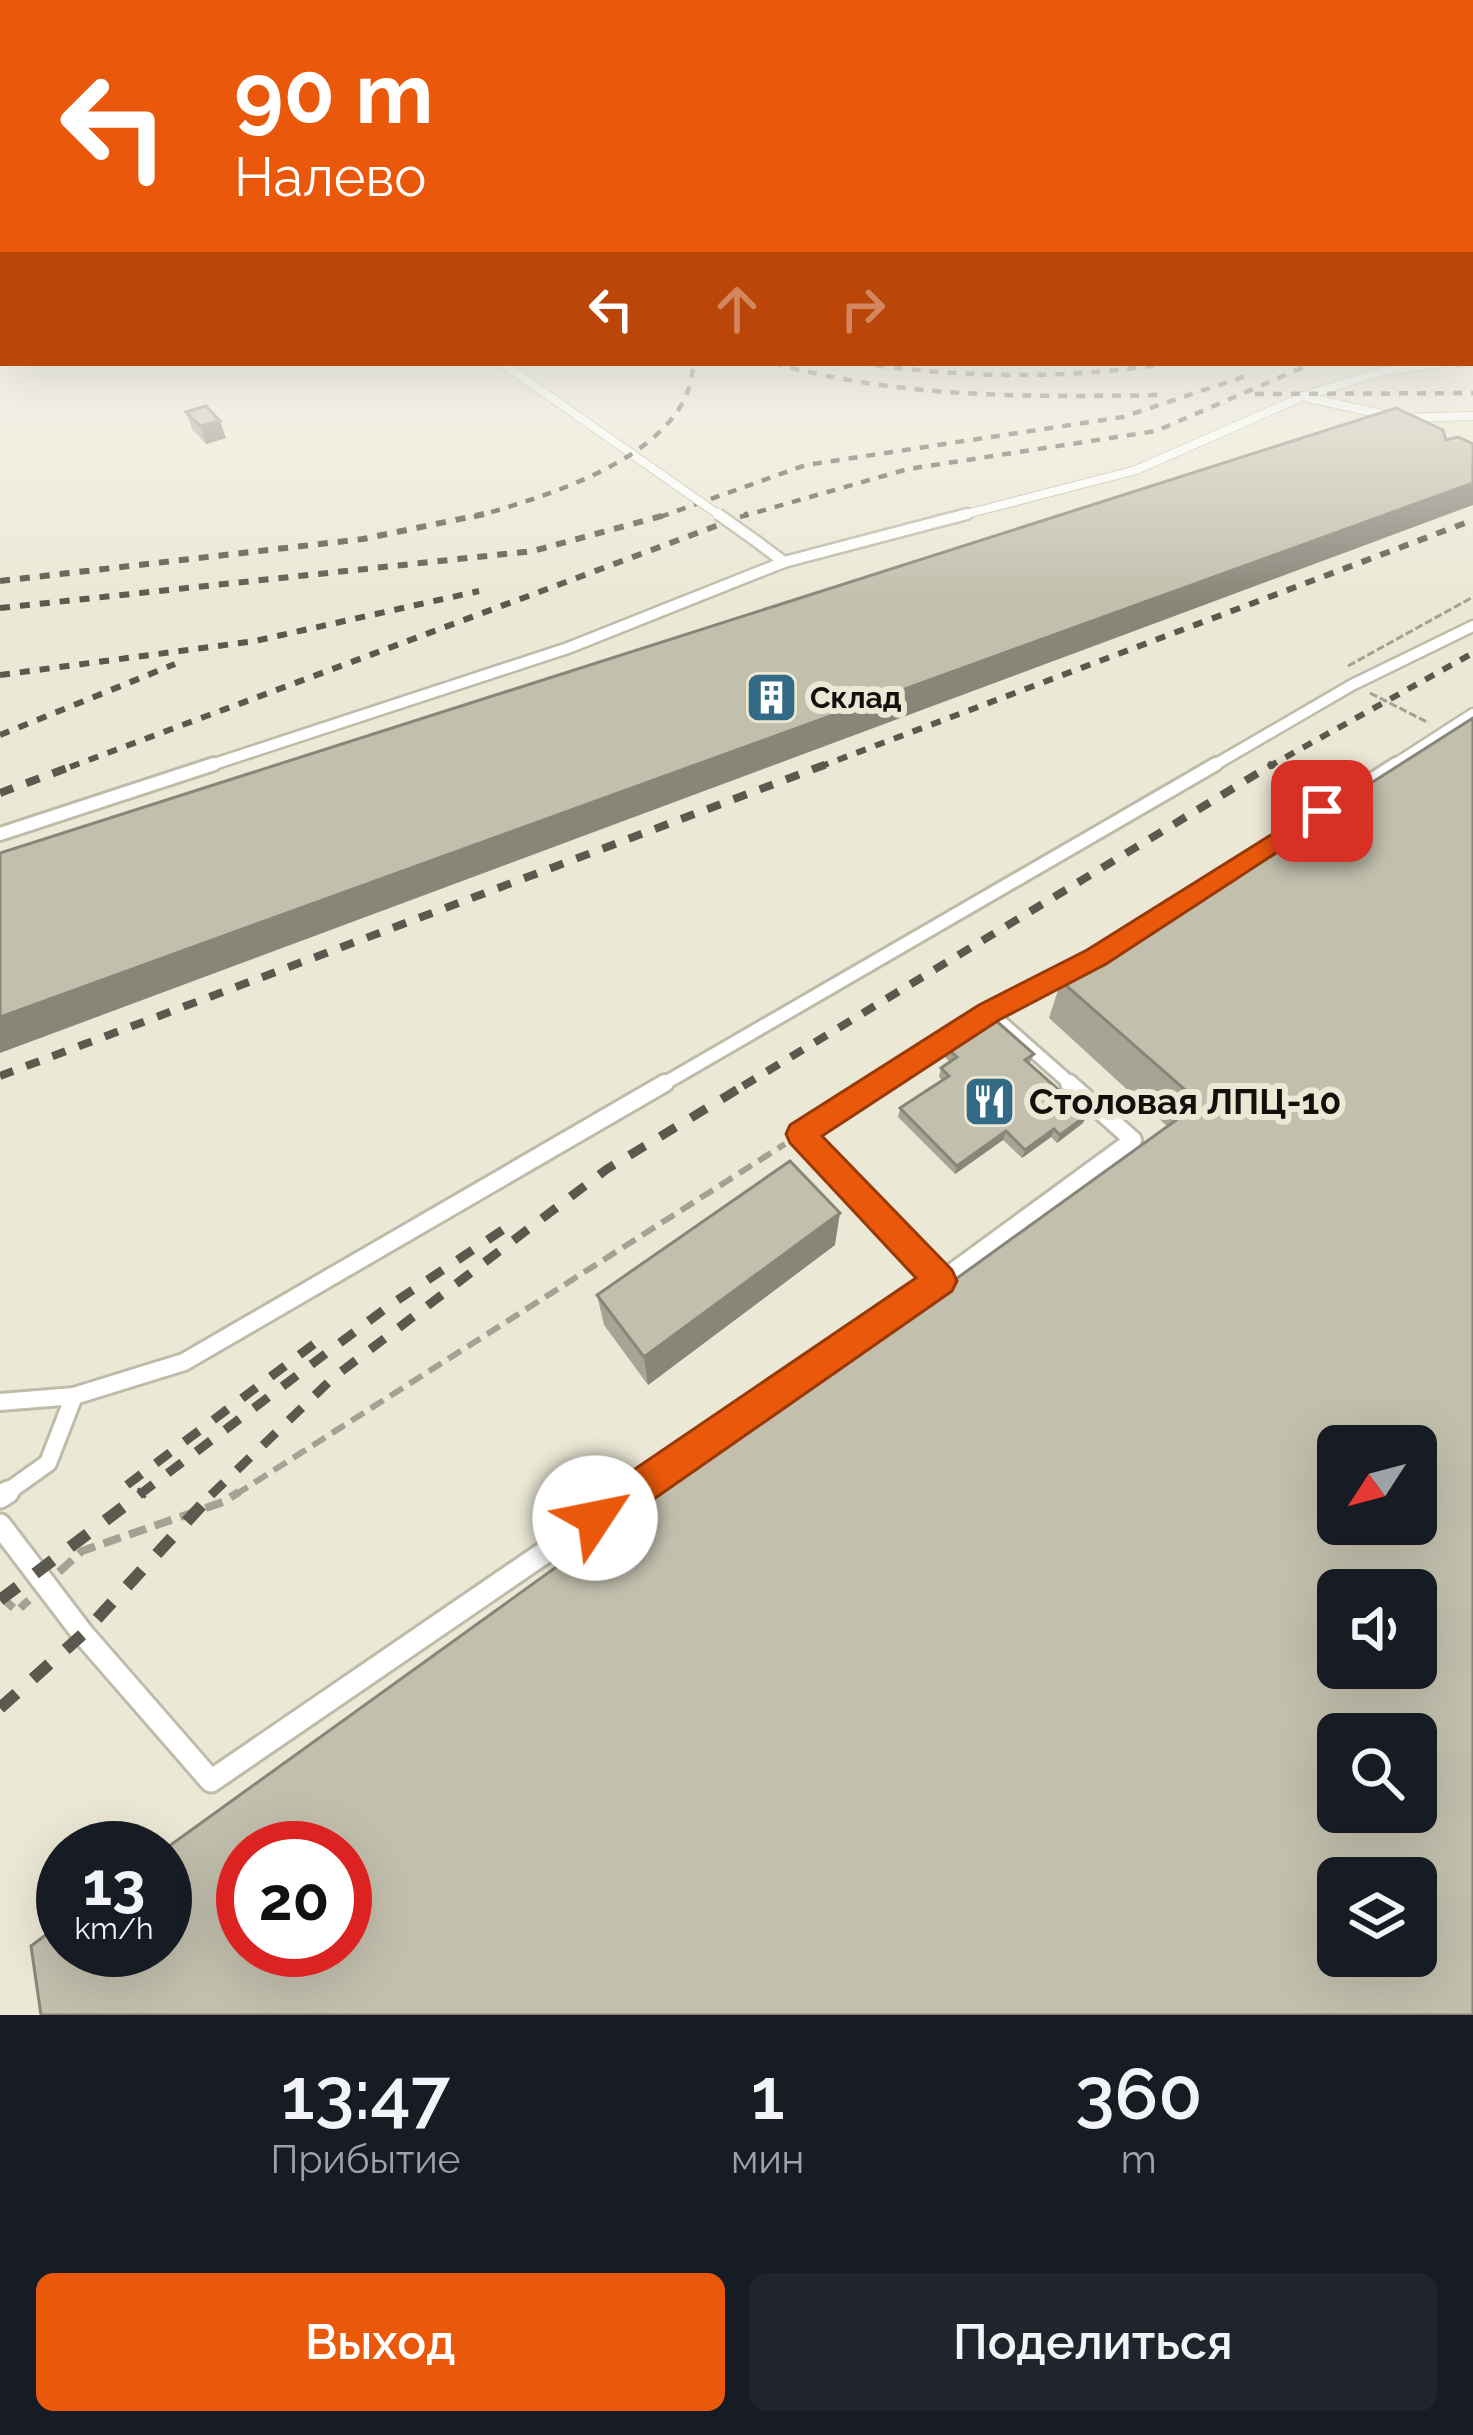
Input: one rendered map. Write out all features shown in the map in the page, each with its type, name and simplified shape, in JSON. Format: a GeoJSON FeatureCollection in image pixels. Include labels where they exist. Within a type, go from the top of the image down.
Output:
{"type":"FeatureCollection","features":[{"type":"Feature","properties":{"kind":"lane"},"geometry":{"type":"LineString","coordinates":[[575,414],[784,562]]}},
{"type":"Feature","properties":{"kind":"lane"},"geometry":{"type":"LineString","coordinates":[[0,834],[568,648],[784,562],[1136,470],[1263,414]]}},
{"type":"Feature","properties":{"kind":"lane"},"geometry":{"type":"LineString","coordinates":[[1383,414],[1473,416]]}},
{"type":"Feature","properties":{"kind":"lane"},"geometry":{"type":"LineString","coordinates":[[1400,418],[1413,427]]}},
{"type":"Feature","properties":{"kind":"lane"},"geometry":{"type":"LineString","coordinates":[[0,1402],[74,1396],[184,1362],[1352,685],[1473,626]]}},
{"type":"Feature","properties":{"kind":"lane"},"geometry":{"type":"LineString","coordinates":[[940,1281],[801,1134],[989,1012],[1097,957],[1473,714]]}},
{"type":"Feature","properties":{"kind":"lane"},"geometry":{"type":"LineString","coordinates":[[0,1526],[212,1781],[940,1281],[1133,1140],[989,1012]]}},
{"type":"Feature","properties":{"kind":"lane"},"geometry":{"type":"LineString","coordinates":[[0,1497],[48,1463],[74,1396]]}},
{"type":"Feature","properties":{"kind":"path"},"geometry":{"type":"LineString","coordinates":[[1429,724],[1332,674],[1473,597]]}},
{"type":"Feature","properties":{"kind":"path"},"geometry":{"type":"LineString","coordinates":[[1410,736],[1444,713]]}},
{"type":"Feature","properties":{"kind":"path"},"geometry":{"type":"LineString","coordinates":[[0,1596],[17,1612],[82,1551],[223,1502],[801,1134]]}},
{"type":"Feature","properties":{"kind":"building"},"geometry":{"type":"Polygon","coordinates":[[[188,414],[213,414],[220,421],[200,426],[188,414]]]}},
{"type":"Feature","properties":{"kind":"building","name":"Склад"},"geometry":{"type":"Polygon","coordinates":[[[1377,414],[1409,414],[1443,430],[1446,440],[1458,437],[1473,444],[1473,483],[0,1017],[0,853],[1377,414]]]}},
{"type":"Feature","properties":{"kind":"building"},"geometry":{"type":"Polygon","coordinates":[[[1473,718],[1473,2015],[41,2015],[31,1946],[36,1942],[36,1977],[192,1977],[192,1830],[1200,1103],[1061,981],[1473,718]]]}},
{"type":"Feature","properties":{"kind":"building","name":"Столовая ЛПЦ-10"},"geometry":{"type":"Polygon","coordinates":[[[993,1018],[1034,1054],[1025,1060],[1087,1115],[1060,1135],[1054,1129],[1025,1150],[1006,1131],[957,1166],[900,1108],[949,1076],[941,1068],[957,1057],[947,1048],[993,1018]]]}},
{"type":"Feature","properties":{"kind":"building"},"geometry":{"type":"Polygon","coordinates":[[[790,1161],[840,1213],[644,1357],[597,1295],[790,1161]]]}},
{"type":"Feature","properties":{"kind":"railway"},"geometry":{"type":"LineString","coordinates":[[483,514],[574,484],[609,467],[642,447],[674,414]]}},
{"type":"Feature","properties":{"kind":"railway"},"geometry":{"type":"LineString","coordinates":[[667,515],[806,465],[1132,414]]}},
{"type":"Feature","properties":{"kind":"railway"},"geometry":{"type":"LineString","coordinates":[[740,517],[908,469],[1156,431],[1195,414]]}},
{"type":"Feature","properties":{"kind":"railway"},"geometry":{"type":"LineString","coordinates":[[0,581],[363,539],[483,514]]}},
{"type":"Feature","properties":{"kind":"railway"},"geometry":{"type":"LineString","coordinates":[[474,517],[483,514]]}},
{"type":"Feature","properties":{"kind":"railway"},"geometry":{"type":"LineString","coordinates":[[70,767],[748,514]]}},
{"type":"Feature","properties":{"kind":"railway"},"geometry":{"type":"LineString","coordinates":[[0,608],[533,551],[667,515]]}},
{"type":"Feature","properties":{"kind":"railway"},"geometry":{"type":"LineString","coordinates":[[660,517],[667,515]]}},
{"type":"Feature","properties":{"kind":"railway"},"geometry":{"type":"LineString","coordinates":[[819,767],[1473,520]]}},
{"type":"Feature","properties":{"kind":"railway"},"geometry":{"type":"LineString","coordinates":[[0,675],[255,641],[479,591]]}},
{"type":"Feature","properties":{"kind":"railway"},"geometry":{"type":"LineString","coordinates":[[1269,767],[1473,653]]}},
{"type":"Feature","properties":{"kind":"railway"},"geometry":{"type":"LineString","coordinates":[[0,735],[175,664]]}},
{"type":"Feature","properties":{"kind":"railway"},"geometry":{"type":"LineString","coordinates":[[0,793],[78,764]]}},
{"type":"Feature","properties":{"kind":"railway"},"geometry":{"type":"LineString","coordinates":[[0,1076],[827,764]]}},
{"type":"Feature","properties":{"kind":"railway"},"geometry":{"type":"LineString","coordinates":[[1269,767],[1273,764]]}},
{"type":"Feature","properties":{"kind":"railway"},"geometry":{"type":"LineString","coordinates":[[743,1086],[1269,767]]}},
{"type":"Feature","properties":{"kind":"railway"},"geometry":{"type":"LineString","coordinates":[[213,1493],[334,1377],[607,1169],[748,1083]]}},
{"type":"Feature","properties":{"kind":"railway"},"geometry":{"type":"LineString","coordinates":[[139,1495],[390,1305],[504,1229]]}},
{"type":"Feature","properties":{"kind":"railway"},"geometry":{"type":"LineString","coordinates":[[127,1485],[314,1344]]}},
{"type":"Feature","properties":{"kind":"railway"},"geometry":{"type":"LineString","coordinates":[[0,1600],[143,1492]]}},
{"type":"Feature","properties":{"kind":"railway"},"geometry":{"type":"LineString","coordinates":[[0,1708],[83,1634],[213,1493]]}},
{"type":"Feature","properties":{"kind":"place","name":"Склад"},"geometry":{"type":"Point","coordinates":[771,697]}},
{"type":"Feature","properties":{"kind":"place","name":"Столовая ЛПЦ-10"},"geometry":{"type":"Point","coordinates":[990,1101]}},
{"type":"Feature","properties":{"kind":"route"},"geometry":{"type":"LineString","coordinates":[[595,1518],[940,1281],[801,1134],[989,1012],[1097,957],[1322,811]]}}]}
